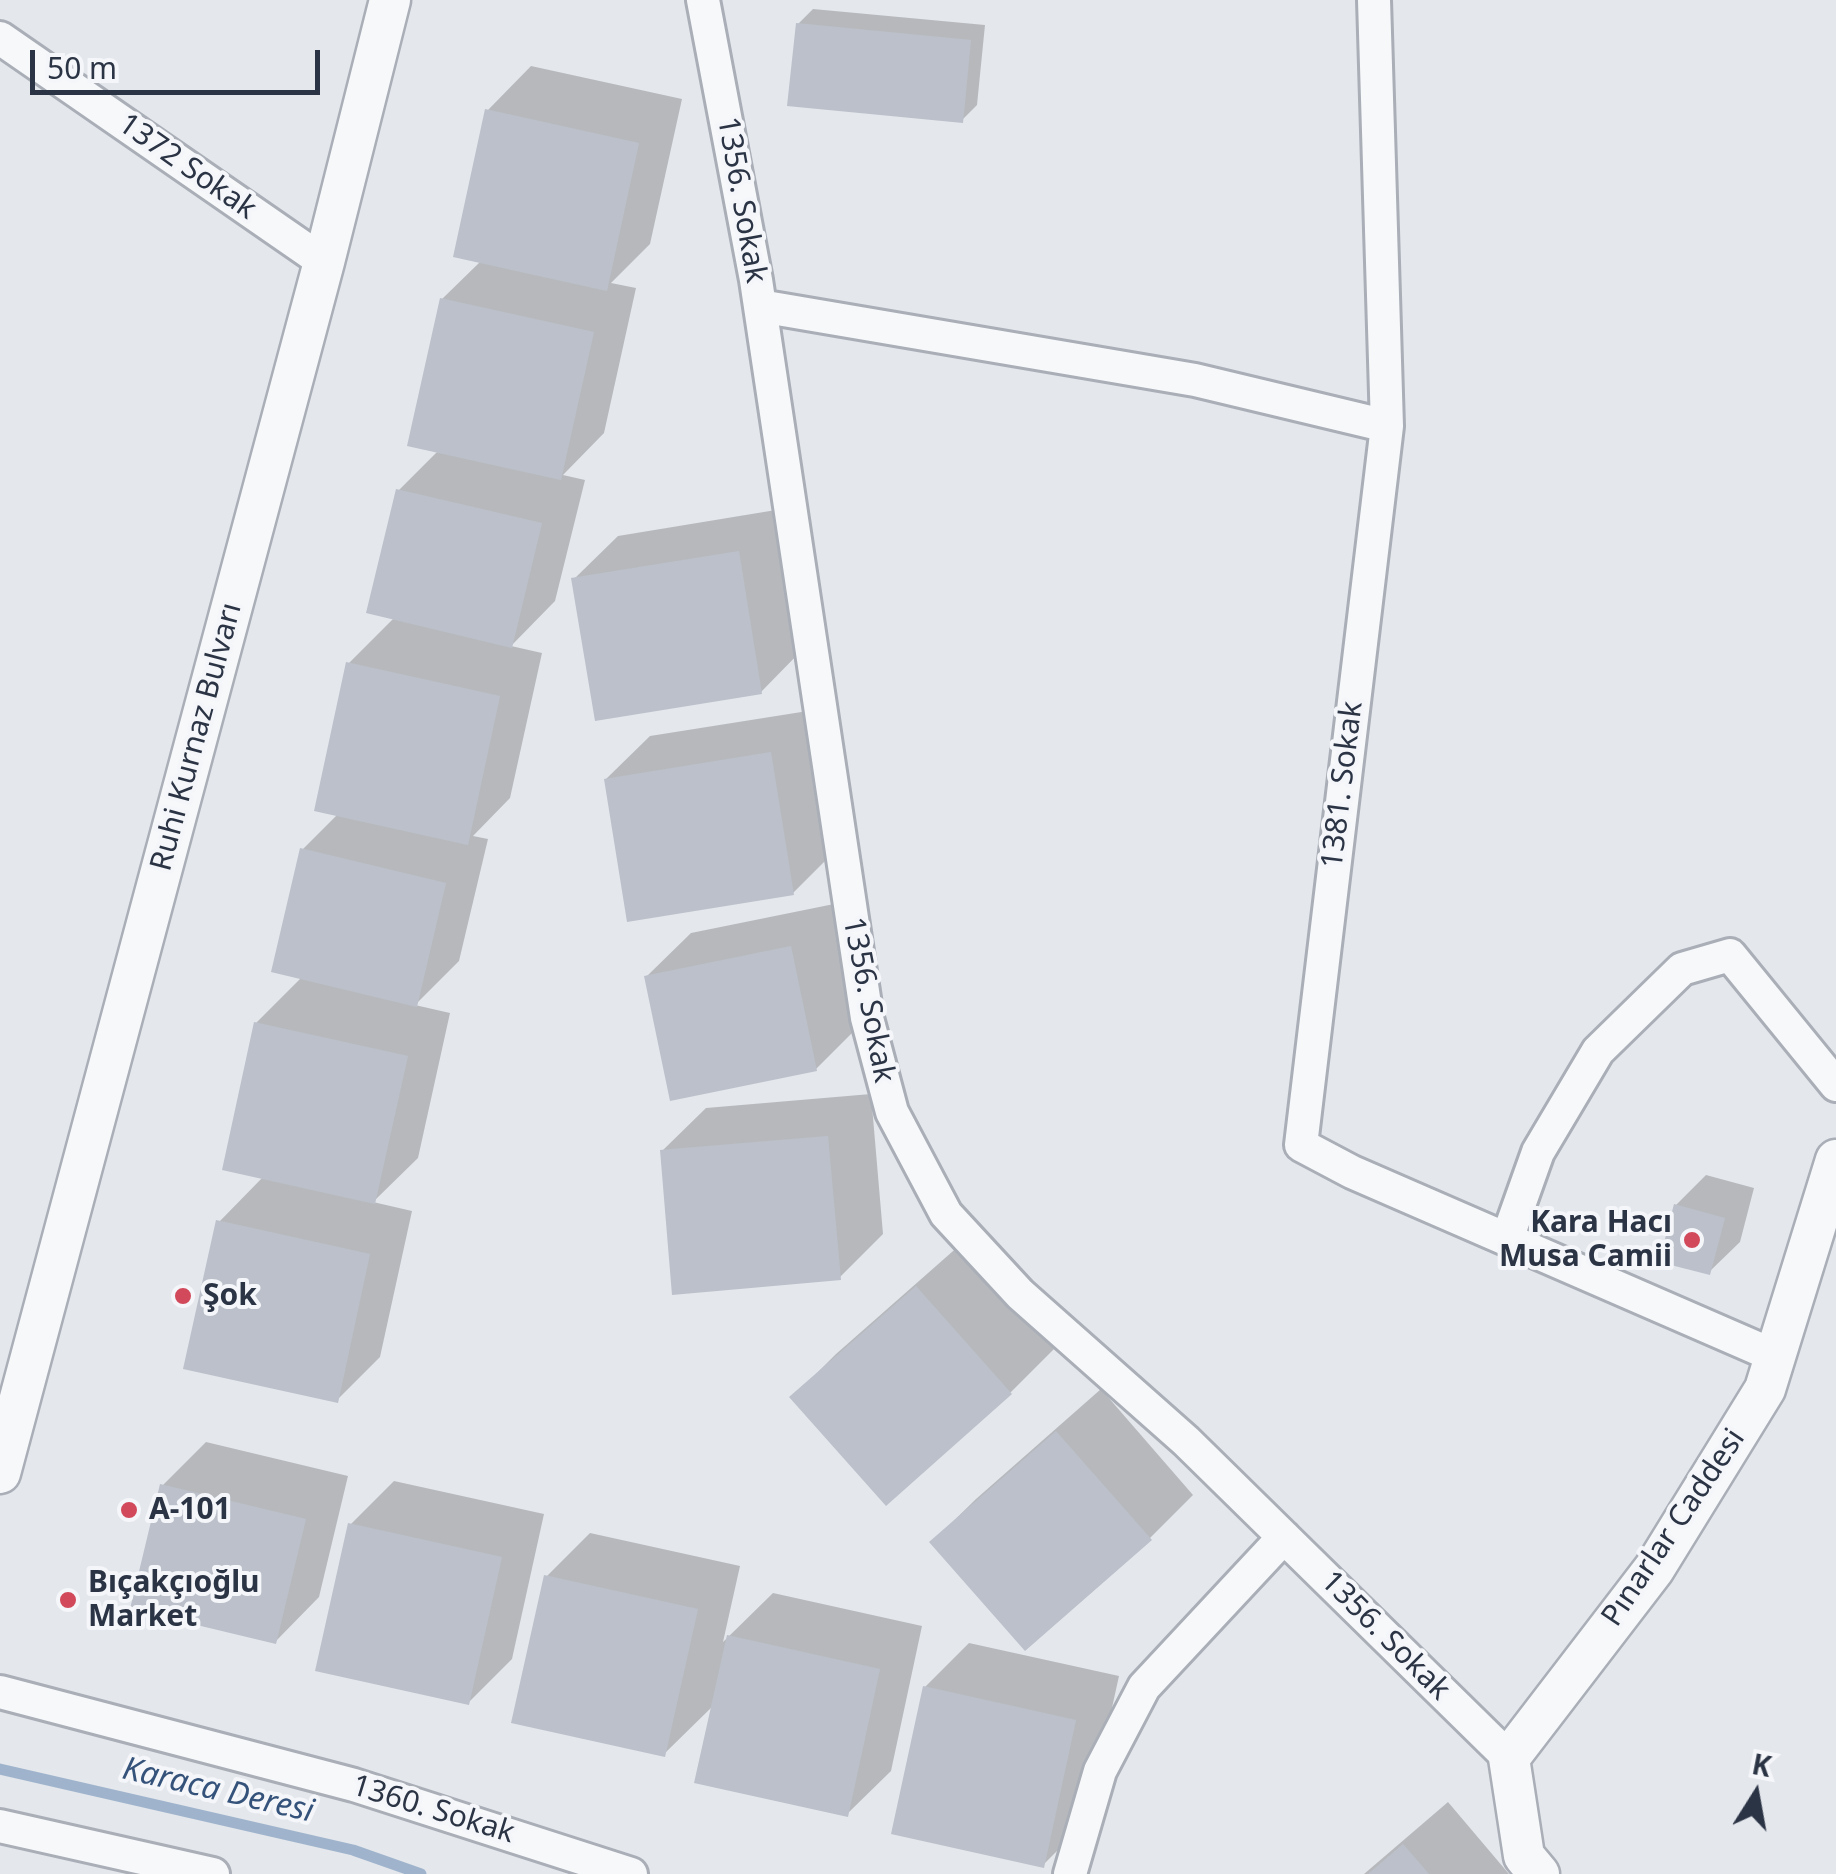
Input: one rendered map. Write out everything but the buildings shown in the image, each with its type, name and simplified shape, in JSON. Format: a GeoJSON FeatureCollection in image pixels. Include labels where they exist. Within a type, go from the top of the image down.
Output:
{"type":"FeatureCollection","features":[{"type":"Feature","properties":{"kind":"street","name":"Ruhi Kurnaz Bulvarı"},"geometry":{"type":"LineString","coordinates":[[0,1474],[324,262],[390,0]]}},
{"type":"Feature","properties":{"kind":"street","name":"1356. Sokak"},"geometry":{"type":"LineString","coordinates":[[703,0],[760,306],[867,1018],[892,1112],[946,1214],[1007,1280],[1186,1441],[1509,1758]]}},
{"type":"Feature","properties":{"kind":"street","name":"1381. Sokak"},"geometry":{"type":"LineString","coordinates":[[1374,0],[1387,426],[1302,1145],[1352,1172],[1507,1239]]}},
{"type":"Feature","properties":{"kind":"street","name":"1372 Sokak"},"geometry":{"type":"LineString","coordinates":[[0,38],[324,262]]}},
{"type":"Feature","properties":{"kind":"street"},"geometry":{"type":"LineString","coordinates":[[760,306],[1195,380],[1387,426]]}},
{"type":"Feature","properties":{"kind":"street"},"geometry":{"type":"LineString","coordinates":[[1776,1356],[1507,1239],[1538,1152],[1598,1051],[1682,969],[1730,955],[1836,1085]]}},
{"type":"Feature","properties":{"kind":"street","name":"Pınarlar Caddesi"},"geometry":{"type":"LineString","coordinates":[[1509,1758],[1654,1569],[1765,1389],[1836,1160]]}},
{"type":"Feature","properties":{"kind":"street"},"geometry":{"type":"LineString","coordinates":[[1070,1874],[1100,1771],[1144,1686],[1284,1537]]}},
{"type":"Feature","properties":{"kind":"street","name":"1360. Sokak"},"geometry":{"type":"LineString","coordinates":[[0,1692],[354,1785],[631,1874]]}},
{"type":"Feature","properties":{"kind":"street"},"geometry":{"type":"LineString","coordinates":[[1509,1758],[1524,1856],[1539,1874]]}},
{"type":"Feature","properties":{"kind":"street"},"geometry":{"type":"LineString","coordinates":[[0,1826],[213,1874]]}},
{"type":"Feature","properties":{"kind":"waterway","name":"Karaca Deresi"},"geometry":{"type":"LineString","coordinates":[[0,1769],[353,1850],[421,1874]]}},
{"type":"Feature","properties":{"kind":"place","name":"Kara Hacı Musa Camii"},"geometry":{"type":"Point","coordinates":[1692,1240]}},
{"type":"Feature","properties":{"kind":"place","name":"Şok"},"geometry":{"type":"Point","coordinates":[183,1296]}},
{"type":"Feature","properties":{"kind":"place","name":"A-101"},"geometry":{"type":"Point","coordinates":[129,1510]}},
{"type":"Feature","properties":{"kind":"place","name":"Bıçakçıoğlu Market"},"geometry":{"type":"Point","coordinates":[68,1600]}}]}
